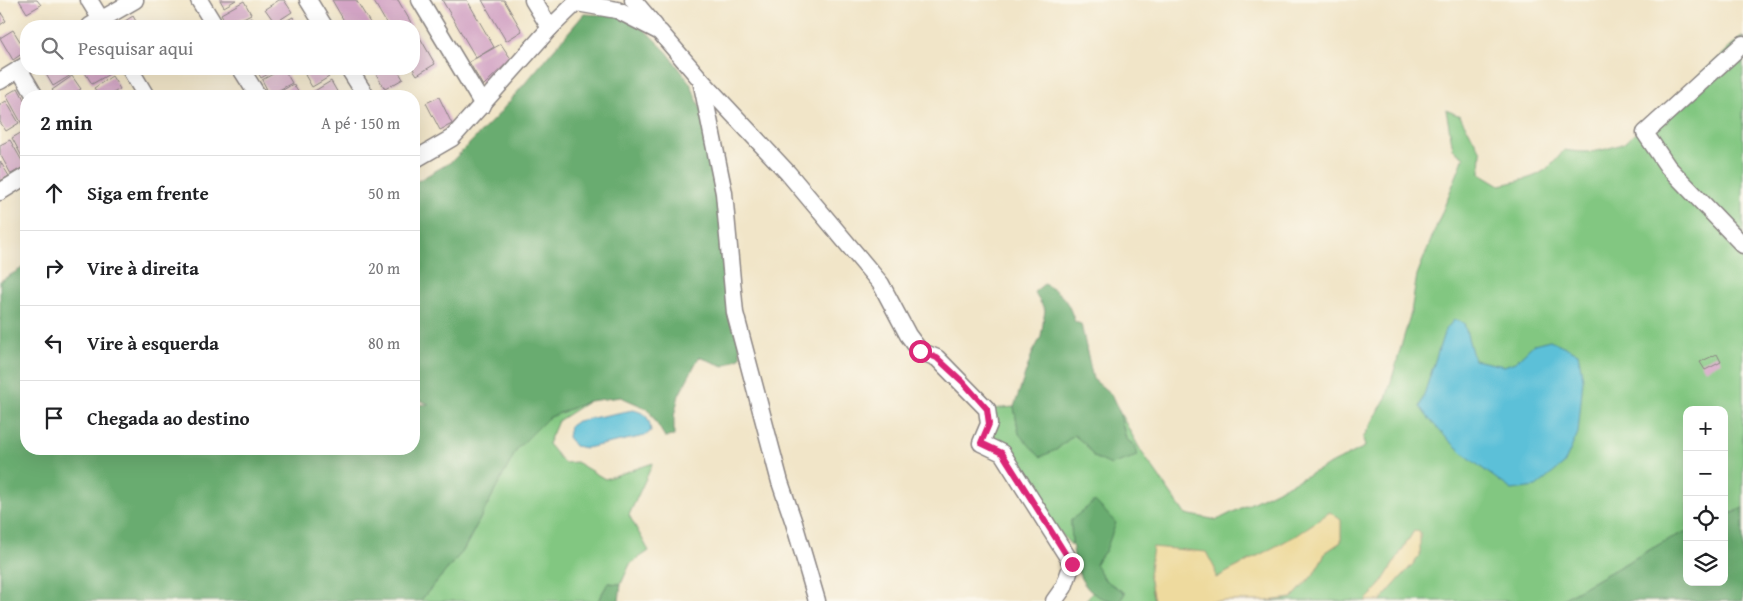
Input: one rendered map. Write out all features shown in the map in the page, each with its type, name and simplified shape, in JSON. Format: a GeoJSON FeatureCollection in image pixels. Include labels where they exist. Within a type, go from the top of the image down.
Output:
{"type":"FeatureCollection","features":[{"type":"Feature","properties":{"kind":"street"},"geometry":{"type":"LineString","coordinates":[[89,0],[97,20]]}},
{"type":"Feature","properties":{"kind":"street"},"geometry":{"type":"LineString","coordinates":[[105,20],[135,0]]}},
{"type":"Feature","properties":{"kind":"street"},"geometry":{"type":"LineString","coordinates":[[200,0],[212,20]]}},
{"type":"Feature","properties":{"kind":"street"},"geometry":{"type":"LineString","coordinates":[[308,0],[320,20]]}},
{"type":"Feature","properties":{"kind":"street"},"geometry":{"type":"LineString","coordinates":[[420,0],[483,105]]}},
{"type":"Feature","properties":{"kind":"street"},"geometry":{"type":"LineString","coordinates":[[533,0],[550,28]]}},
{"type":"Feature","properties":{"kind":"street"},"geometry":{"type":"LineString","coordinates":[[633,0],[701,80],[788,174],[881,284],[908,334],[920,351],[937,358],[963,382],[987,409],[989,424],[981,443],[1002,453],[1072,564],[1064,587],[1054,601]]}},
{"type":"Feature","properties":{"kind":"street"},"geometry":{"type":"LineString","coordinates":[[420,157],[452,138],[550,28],[578,2],[616,10],[660,32]]}},
{"type":"Feature","properties":{"kind":"street"},"geometry":{"type":"LineString","coordinates":[[1743,44],[1645,133],[1668,167],[1743,245]]}},
{"type":"Feature","properties":{"kind":"street"},"geometry":{"type":"LineString","coordinates":[[0,81],[20,69]]}},
{"type":"Feature","properties":{"kind":"street"},"geometry":{"type":"LineString","coordinates":[[26,75],[33,90]]}},
{"type":"Feature","properties":{"kind":"street"},"geometry":{"type":"LineString","coordinates":[[134,75],[142,90]]}},
{"type":"Feature","properties":{"kind":"street"},"geometry":{"type":"LineString","coordinates":[[245,75],[254,90]]}},
{"type":"Feature","properties":{"kind":"street"},"geometry":{"type":"LineString","coordinates":[[353,75],[362,90]]}},
{"type":"Feature","properties":{"kind":"street"},"geometry":{"type":"LineString","coordinates":[[701,80],[724,193],[735,313],[780,482],[817,601]]}},
{"type":"Feature","properties":{"kind":"street"},"geometry":{"type":"LineString","coordinates":[[0,192],[20,180]]}},
{"type":"Feature","properties":{"kind":"green space"},"geometry":{"type":"Polygon","coordinates":[[[584,14],[619,16],[646,31],[667,52],[690,83],[703,114],[714,158],[741,357],[724,366],[699,357],[679,395],[674,416],[674,436],[665,437],[648,409],[621,397],[589,401],[548,418],[517,449],[463,551],[420,601],[0,601],[0,281],[20,269],[20,455],[420,455],[420,405],[429,404],[420,400],[420,180],[451,162],[497,116],[584,14]]]}},
{"type":"Feature","properties":{"kind":"green space"},"geometry":{"type":"Polygon","coordinates":[[[1743,36],[1743,508],[1728,514],[1728,406],[1683,406],[1683,533],[1559,601],[1380,601],[1420,556],[1414,531],[1379,587],[1365,601],[1267,601],[1292,598],[1313,575],[1326,552],[1341,542],[1330,512],[1296,536],[1216,578],[1149,576],[1154,601],[1120,601],[1125,593],[1105,580],[1095,564],[1106,550],[1071,520],[1072,546],[1056,528],[1012,456],[994,438],[991,409],[1014,407],[1019,434],[1056,450],[1074,435],[1085,444],[1094,457],[1134,445],[1126,439],[1119,411],[1141,451],[1185,514],[1217,520],[1365,447],[1363,438],[1387,396],[1411,312],[1417,275],[1464,157],[1453,149],[1446,110],[1460,116],[1481,152],[1480,173],[1500,185],[1536,175],[1550,166],[1564,150],[1594,151],[1624,143],[1743,36]]]}},
{"type":"Feature","properties":{"kind":"green space"},"geometry":{"type":"Polygon","coordinates":[[[1044,284],[1061,295],[1070,309],[1075,322],[1081,324],[1093,379],[1111,394],[1119,411],[1126,439],[1134,445],[1137,456],[1111,465],[1094,457],[1085,444],[1074,435],[1056,450],[1040,457],[1019,434],[1014,407],[1032,354],[1041,337],[1045,310],[1034,292],[1044,284]]]}},
{"type":"Feature","properties":{"kind":"green space"},"geometry":{"type":"Polygon","coordinates":[[[589,401],[558,421],[548,444],[564,463],[576,462],[605,479],[653,463],[629,515],[649,551],[630,564],[621,584],[608,583],[598,601],[420,601],[463,551],[517,449],[548,418],[589,401]]]}},
{"type":"Feature","properties":{"kind":"green space"},"geometry":{"type":"Polygon","coordinates":[[[1095,501],[1116,523],[1106,550],[1095,564],[1105,580],[1125,593],[1120,601],[1105,599],[1093,593],[1085,584],[1075,561],[1071,520],[1095,501]]]}},
{"type":"Feature","properties":{"kind":"green space"},"geometry":{"type":"Polygon","coordinates":[[[1743,508],[1743,601],[1559,601],[1683,533],[1683,586],[1728,586],[1728,514],[1743,508]]]}},
{"type":"Feature","properties":{"kind":"green space"},"geometry":{"type":"Polygon","coordinates":[[[608,583],[621,584],[619,601],[598,601],[608,583]]]}},
{"type":"Feature","properties":{"kind":"green space"},"geometry":{"type":"Polygon","coordinates":[[[1093,592],[1111,601],[1085,601],[1093,592]]]}},
{"type":"Feature","properties":{"kind":"sand"},"geometry":{"type":"Polygon","coordinates":[[[1330,512],[1341,520],[1341,542],[1326,552],[1313,575],[1292,598],[1267,601],[1154,601],[1149,576],[1153,547],[1206,552],[1215,569],[1216,578],[1295,536],[1330,512]]]}},
{"type":"Feature","properties":{"kind":"sand"},"geometry":{"type":"Polygon","coordinates":[[[1414,531],[1420,532],[1420,556],[1380,601],[1365,601],[1379,587],[1414,531]]]}},
{"type":"Feature","properties":{"kind":"water"},"geometry":{"type":"Polygon","coordinates":[[[1454,320],[1464,323],[1474,360],[1504,366],[1515,362],[1534,344],[1550,340],[1578,353],[1583,379],[1578,433],[1564,464],[1536,487],[1512,490],[1451,442],[1420,407],[1445,330],[1454,320]]]}},
{"type":"Feature","properties":{"kind":"water"},"geometry":{"type":"Polygon","coordinates":[[[633,410],[644,414],[648,419],[651,431],[645,436],[586,448],[575,446],[568,437],[570,426],[577,421],[633,410]]]}},
{"type":"Feature","properties":{"kind":"building"},"geometry":{"type":"Polygon","coordinates":[[[19,0],[37,0],[41,5],[27,13],[19,0]]]}},
{"type":"Feature","properties":{"kind":"building"},"geometry":{"type":"Polygon","coordinates":[[[220,0],[236,0],[224,7],[220,0]]]}},
{"type":"Feature","properties":{"kind":"building"},"geometry":{"type":"Polygon","coordinates":[[[279,0],[284,0],[292,12],[280,20],[273,20],[265,9],[279,0]]]}},
{"type":"Feature","properties":{"kind":"building"},"geometry":{"type":"Polygon","coordinates":[[[332,0],[356,0],[368,20],[344,20],[332,0]]]}},
{"type":"Feature","properties":{"kind":"building"},"geometry":{"type":"Polygon","coordinates":[[[373,0],[398,0],[410,20],[385,20],[373,0]]]}},
{"type":"Feature","properties":{"kind":"building"},"geometry":{"type":"Polygon","coordinates":[[[442,0],[467,0],[494,47],[476,58],[442,0]]]}},
{"type":"Feature","properties":{"kind":"building"},"geometry":{"type":"Polygon","coordinates":[[[482,0],[504,0],[522,31],[506,41],[482,0]]]}},
{"type":"Feature","properties":{"kind":"building"},"geometry":{"type":"Polygon","coordinates":[[[244,1],[251,14],[240,20],[224,20],[221,14],[244,1]]]}},
{"type":"Feature","properties":{"kind":"building"},"geometry":{"type":"Polygon","coordinates":[[[0,11],[6,21],[0,25],[0,11]]]}},
{"type":"Feature","properties":{"kind":"building"},"geometry":{"type":"Polygon","coordinates":[[[133,16],[135,20],[127,20],[133,16]]]}},
{"type":"Feature","properties":{"kind":"building"},"geometry":{"type":"Polygon","coordinates":[[[13,30],[20,41],[20,55],[13,60],[0,38],[13,30]]]}},
{"type":"Feature","properties":{"kind":"building"},"geometry":{"type":"Polygon","coordinates":[[[420,38],[435,64],[420,73],[420,38]]]}},
{"type":"Feature","properties":{"kind":"building"},"geometry":{"type":"Polygon","coordinates":[[[501,44],[511,59],[483,86],[469,62],[501,44]]]}},
{"type":"Feature","properties":{"kind":"building"},"geometry":{"type":"Polygon","coordinates":[[[46,75],[71,75],[53,86],[46,75]]]}},
{"type":"Feature","properties":{"kind":"building"},"geometry":{"type":"Polygon","coordinates":[[[86,75],[108,75],[92,84],[86,75]]]}},
{"type":"Feature","properties":{"kind":"building"},"geometry":{"type":"Polygon","coordinates":[[[271,75],[287,75],[292,83],[279,90],[267,90],[262,80],[271,75]]]}},
{"type":"Feature","properties":{"kind":"building"},"geometry":{"type":"Polygon","coordinates":[[[305,75],[328,75],[329,77],[312,87],[305,75]]]}},
{"type":"Feature","properties":{"kind":"building"},"geometry":{"type":"Polygon","coordinates":[[[377,75],[401,75],[403,79],[385,89],[377,75]]]}},
{"type":"Feature","properties":{"kind":"building"},"geometry":{"type":"Polygon","coordinates":[[[72,76],[81,89],[79,90],[52,90],[72,76]]]}},
{"type":"Feature","properties":{"kind":"building"},"geometry":{"type":"Polygon","coordinates":[[[112,76],[120,89],[96,90],[94,88],[112,76]]]}},
{"type":"Feature","properties":{"kind":"building"},"geometry":{"type":"Polygon","coordinates":[[[331,81],[336,90],[316,90],[331,81]]]}},
{"type":"Feature","properties":{"kind":"building"},"geometry":{"type":"Polygon","coordinates":[[[293,84],[297,90],[283,90],[293,84]]]}},
{"type":"Feature","properties":{"kind":"building"},"geometry":{"type":"Polygon","coordinates":[[[18,88],[20,92],[20,121],[6,95],[18,88]]]}},
{"type":"Feature","properties":{"kind":"building"},"geometry":{"type":"Polygon","coordinates":[[[439,97],[452,124],[440,130],[426,103],[439,97]]]}},
{"type":"Feature","properties":{"kind":"building"},"geometry":{"type":"Polygon","coordinates":[[[6,101],[19,123],[6,131],[0,122],[0,105],[6,101]]]}},
{"type":"Feature","properties":{"kind":"building"},"geometry":{"type":"Polygon","coordinates":[[[20,133],[20,153],[12,138],[20,133]]]}},
{"type":"Feature","properties":{"kind":"building"},"geometry":{"type":"Polygon","coordinates":[[[10,140],[20,157],[20,169],[11,174],[0,154],[0,145],[10,140]]]}},
{"type":"Feature","properties":{"kind":"building"},"geometry":{"type":"Polygon","coordinates":[[[0,161],[9,176],[0,181],[0,161]]]}},
{"type":"Feature","properties":{"kind":"building"},"geometry":{"type":"Polygon","coordinates":[[[1717,354],[1721,362],[1705,370],[1700,362],[1717,354]]]}},
{"type":"Feature","properties":{"kind":"route"},"geometry":{"type":"LineString","coordinates":[[920,351],[937,358],[963,382],[987,409],[989,424],[981,443],[1002,453],[1072,564]]}}]}
